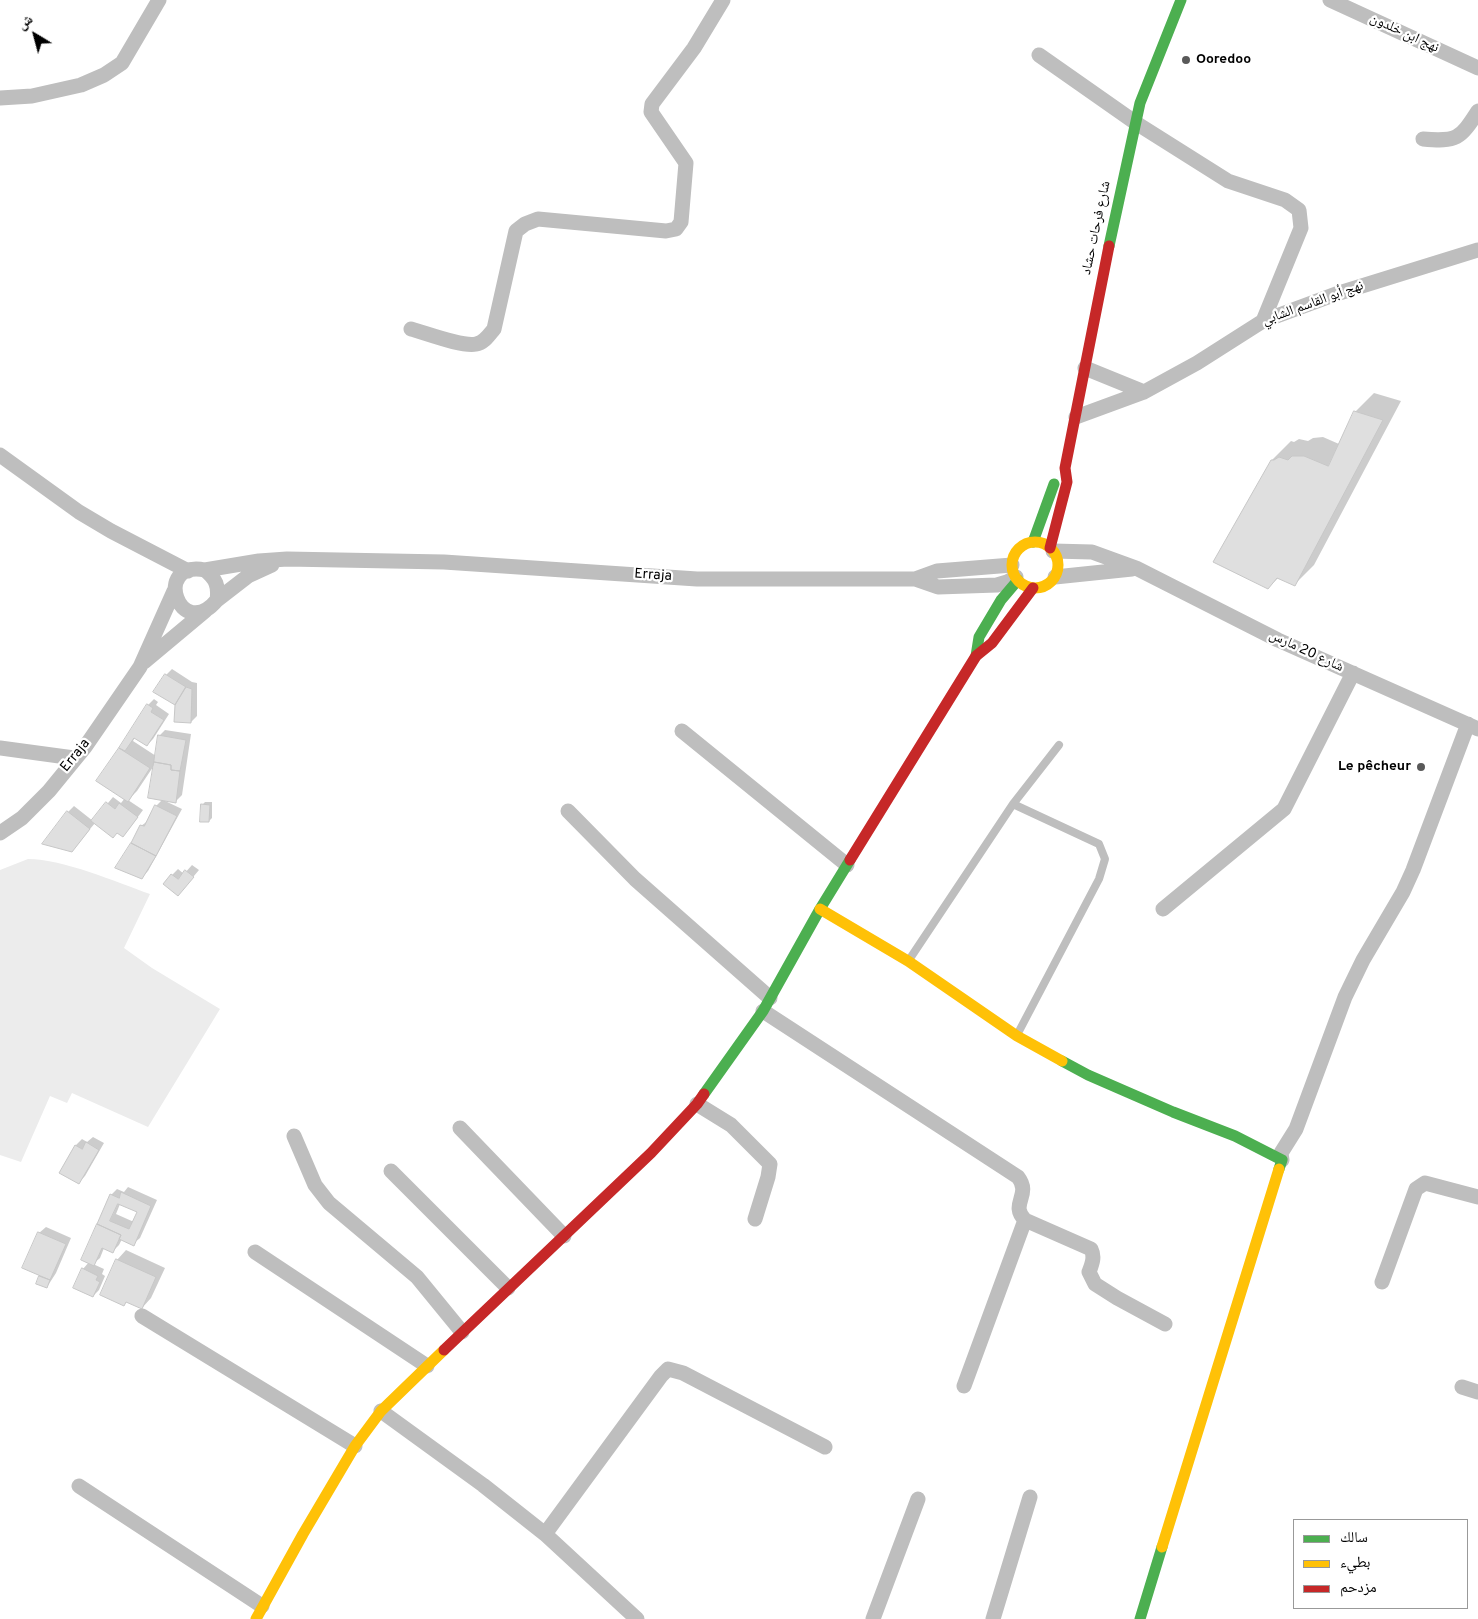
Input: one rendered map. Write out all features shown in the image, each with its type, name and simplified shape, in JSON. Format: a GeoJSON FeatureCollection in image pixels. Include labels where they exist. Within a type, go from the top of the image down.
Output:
{"type":"FeatureCollection","features":[{"type":"Feature","properties":{"kind":"main road","name":"شارع فرحات حشاد"},"geometry":{"type":"LineString","coordinates":[[1052,549],[1067,482],[1065,468],[1119,193],[1140,103],[1181,0]]}},
{"type":"Feature","properties":{"kind":"main road","name":"شارع فرحات حشاد"},"geometry":{"type":"LineString","coordinates":[[1033,542],[1055,481],[1065,468]]}},
{"type":"Feature","properties":{"kind":"main road"},"geometry":{"type":"LineString","coordinates":[[976,656],[979,637],[1002,600],[1015,574],[1016,552],[1026,544],[1033,542],[1045,544],[1052,549],[1058,564],[1055,577],[1046,586],[1033,588],[1022,584],[1015,574]]}},
{"type":"Feature","properties":{"kind":"main road"},"geometry":{"type":"LineString","coordinates":[[259,1613],[355,1446],[381,1411],[651,1153],[696,1104],[767,1004],[820,909],[976,656],[992,643],[1033,588]]}},
{"type":"Feature","properties":{"kind":"main road"},"geometry":{"type":"LineString","coordinates":[[820,909],[908,961],[1017,1036],[1088,1074],[1173,1112],[1235,1136],[1282,1160],[1140,1619]]}},
{"type":"Feature","properties":{"kind":"street"},"geometry":{"type":"LineString","coordinates":[[0,98],[32,96],[81,85],[104,75],[122,63],[159,0]]}},
{"type":"Feature","properties":{"kind":"street"},"geometry":{"type":"LineString","coordinates":[[411,329],[463,344],[477,344],[486,339],[494,329],[516,231],[525,224],[538,219],[666,231],[676,229],[681,222],[686,163],[651,112],[652,104],[694,48],[723,0]]}},
{"type":"Feature","properties":{"kind":"street","name":"نهج ابن خلدون"},"geometry":{"type":"LineString","coordinates":[[1330,0],[1478,68]]}},
{"type":"Feature","properties":{"kind":"street"},"geometry":{"type":"LineString","coordinates":[[1040,55],[1136,123],[1228,181],[1285,200],[1299,210],[1301,228],[1263,321]]}},
{"type":"Feature","properties":{"kind":"street"},"geometry":{"type":"LineString","coordinates":[[1423,140],[1445,141],[1464,133],[1478,110]]}},
{"type":"Feature","properties":{"kind":"street","name":"نهج أبو القاسم الشابي"},"geometry":{"type":"LineString","coordinates":[[1076,417],[1144,392],[1197,363],[1263,321],[1336,294],[1478,250]]}},
{"type":"Feature","properties":{"kind":"street"},"geometry":{"type":"LineString","coordinates":[[1085,368],[1144,392]]}},
{"type":"Feature","properties":{"kind":"street"},"geometry":{"type":"LineString","coordinates":[[0,455],[79,512],[141,548],[188,571]]}},
{"type":"Feature","properties":{"kind":"street"},"geometry":{"type":"LineString","coordinates":[[141,548],[175,587],[176,599],[181,606],[188,611],[205,611]]}},
{"type":"Feature","properties":{"kind":"street","name":"شارع 20 مارس"},"geometry":{"type":"LineString","coordinates":[[1052,549],[1092,552],[1136,568],[1278,640],[1473,726]]}},
{"type":"Feature","properties":{"kind":"street"},"geometry":{"type":"LineString","coordinates":[[140,667],[217,600],[248,576],[287,558]]}},
{"type":"Feature","properties":{"kind":"street","name":"Erraja"},"geometry":{"type":"LineString","coordinates":[[205,570],[287,558],[444,562],[697,579],[916,579],[937,571],[1015,574]]}},
{"type":"Feature","properties":{"kind":"street"},"geometry":{"type":"LineString","coordinates":[[1055,577],[1136,568]]}},
{"type":"Feature","properties":{"kind":"street"},"geometry":{"type":"LineString","coordinates":[[140,667],[181,575],[196,569],[205,570],[212,575],[216,582],[218,590],[217,600]]}},
{"type":"Feature","properties":{"kind":"street","name":"Erraja"},"geometry":{"type":"LineString","coordinates":[[0,833],[22,818],[49,791],[84,747],[140,667]]}},
{"type":"Feature","properties":{"kind":"street"},"geometry":{"type":"LineString","coordinates":[[1163,909],[1284,809],[1353,673]]}},
{"type":"Feature","properties":{"kind":"street"},"geometry":{"type":"LineString","coordinates":[[1282,1160],[1281,1152],[1296,1129],[1345,997],[1363,960],[1403,892],[1473,726]]}},
{"type":"Feature","properties":{"kind":"street"},"geometry":{"type":"LineString","coordinates":[[682,731],[847,865]]}},
{"type":"Feature","properties":{"kind":"street"},"geometry":{"type":"LineString","coordinates":[[0,748],[74,758]]}},
{"type":"Feature","properties":{"kind":"street"},"geometry":{"type":"LineString","coordinates":[[568,811],[767,1004],[1018,1177],[1023,1183],[1024,1189],[1018,1209],[1025,1220],[1091,1249],[1093,1261],[1090,1272],[1095,1284],[1165,1324]]}},
{"type":"Feature","properties":{"kind":"street"},"geometry":{"type":"LineString","coordinates":[[696,1104],[731,1125],[770,1164],[755,1219]]}},
{"type":"Feature","properties":{"kind":"street"},"geometry":{"type":"LineString","coordinates":[[460,1128],[564,1236]]}},
{"type":"Feature","properties":{"kind":"street"},"geometry":{"type":"LineString","coordinates":[[294,1136],[315,1185],[328,1203],[417,1277],[462,1332]]}},
{"type":"Feature","properties":{"kind":"street"},"geometry":{"type":"LineString","coordinates":[[391,1171],[508,1288]]}},
{"type":"Feature","properties":{"kind":"street"},"geometry":{"type":"LineString","coordinates":[[1382,1282],[1416,1189],[1425,1183],[1478,1197]]}},
{"type":"Feature","properties":{"kind":"street"},"geometry":{"type":"LineString","coordinates":[[964,1386],[1025,1220]]}},
{"type":"Feature","properties":{"kind":"street"},"geometry":{"type":"LineString","coordinates":[[255,1252],[427,1366]]}},
{"type":"Feature","properties":{"kind":"street"},"geometry":{"type":"LineString","coordinates":[[142,1316],[355,1446]]}},
{"type":"Feature","properties":{"kind":"street"},"geometry":{"type":"LineString","coordinates":[[545,1534],[660,1376],[668,1369],[683,1373],[825,1447]]}},
{"type":"Feature","properties":{"kind":"street"},"geometry":{"type":"LineString","coordinates":[[1462,1387],[1478,1392]]}},
{"type":"Feature","properties":{"kind":"street"},"geometry":{"type":"LineString","coordinates":[[381,1411],[483,1485],[545,1534],[637,1619]]}},
{"type":"Feature","properties":{"kind":"street"},"geometry":{"type":"LineString","coordinates":[[79,1486],[259,1613]]}},
{"type":"Feature","properties":{"kind":"street"},"geometry":{"type":"LineString","coordinates":[[993,1619],[1030,1497]]}},
{"type":"Feature","properties":{"kind":"street"},"geometry":{"type":"LineString","coordinates":[[873,1619],[918,1499]]}},
{"type":"Feature","properties":{"kind":"lane"},"geometry":{"type":"LineString","coordinates":[[908,961],[1013,804],[1059,745]]}},
{"type":"Feature","properties":{"kind":"lane"},"geometry":{"type":"LineString","coordinates":[[1013,804],[1099,844],[1105,859],[1099,879],[1017,1036]]}},
{"type":"Feature","properties":{"kind":"shaded area"},"geometry":{"type":"Polygon","coordinates":[[[28,859],[73,867],[150,894],[124,948],[152,968],[220,1009],[148,1127],[72,1093],[67,1103],[50,1096],[21,1162],[0,1155],[0,870],[28,859]]]}},
{"type":"Feature","properties":{"kind":"building"},"geometry":{"type":"Polygon","coordinates":[[[1354,411],[1383,420],[1295,586],[1277,578],[1268,589],[1213,562],[1271,460],[1279,457],[1288,460],[1292,456],[1304,456],[1328,466],[1354,411]]]}},
{"type":"Feature","properties":{"kind":"building"},"geometry":{"type":"Polygon","coordinates":[[[165,674],[186,687],[175,705],[153,692],[165,674]]]}},
{"type":"Feature","properties":{"kind":"building"},"geometry":{"type":"Polygon","coordinates":[[[186,687],[192,689],[191,723],[174,722],[175,705],[186,687]]]}},
{"type":"Feature","properties":{"kind":"building"},"geometry":{"type":"Polygon","coordinates":[[[147,704],[153,708],[151,712],[164,720],[147,746],[134,738],[125,751],[119,748],[147,704]]]}},
{"type":"Feature","properties":{"kind":"building"},"geometry":{"type":"Polygon","coordinates":[[[158,735],[186,740],[180,771],[171,770],[171,765],[154,762],[158,735]]]}},
{"type":"Feature","properties":{"kind":"building"},"geometry":{"type":"Polygon","coordinates":[[[119,748],[150,768],[128,802],[96,781],[119,748]]]}},
{"type":"Feature","properties":{"kind":"building"},"geometry":{"type":"Polygon","coordinates":[[[154,762],[171,765],[171,770],[180,771],[176,803],[148,798],[154,762]]]}},
{"type":"Feature","properties":{"kind":"building"},"geometry":{"type":"Polygon","coordinates":[[[106,802],[115,809],[119,803],[138,817],[123,837],[117,833],[113,838],[91,821],[106,802]]]}},
{"type":"Feature","properties":{"kind":"building"},"geometry":{"type":"Polygon","coordinates":[[[201,804],[210,805],[209,822],[200,822],[201,804]]]}},
{"type":"Feature","properties":{"kind":"building"},"geometry":{"type":"Polygon","coordinates":[[[155,805],[177,816],[156,856],[131,843],[140,825],[144,826],[155,805]]]}},
{"type":"Feature","properties":{"kind":"building"},"geometry":{"type":"Polygon","coordinates":[[[67,811],[90,829],[72,852],[42,844],[67,811]]]}},
{"type":"Feature","properties":{"kind":"building"},"geometry":{"type":"Polygon","coordinates":[[[131,843],[156,856],[142,879],[115,868],[131,843]]]}},
{"type":"Feature","properties":{"kind":"building"},"geometry":{"type":"Polygon","coordinates":[[[185,870],[194,877],[178,896],[163,884],[171,874],[178,879],[185,870]]]}},
{"type":"Feature","properties":{"kind":"building"},"geometry":{"type":"Polygon","coordinates":[[[86,1142],[99,1150],[79,1184],[59,1173],[75,1145],[82,1149],[86,1142]]]}},
{"type":"Feature","properties":{"kind":"building"},"geometry":{"type":"Polygon","coordinates":[[[121,1192],[151,1206],[134,1246],[119,1239],[121,1235],[97,1224],[110,1194],[119,1198],[121,1192]],[[118,1204],[110,1221],[129,1229],[137,1212],[118,1204]]]}},
{"type":"Feature","properties":{"kind":"building"},"geometry":{"type":"Polygon","coordinates":[[[97,1224],[121,1235],[113,1253],[102,1248],[94,1266],[81,1260],[97,1224]]]}},
{"type":"Feature","properties":{"kind":"building"},"geometry":{"type":"Polygon","coordinates":[[[38,1232],[66,1244],[50,1280],[22,1268],[38,1232]]]}},
{"type":"Feature","properties":{"kind":"building"},"geometry":{"type":"Polygon","coordinates":[[[116,1259],[156,1277],[142,1309],[126,1302],[124,1306],[100,1295],[116,1259]]]}},
{"type":"Feature","properties":{"kind":"building"},"geometry":{"type":"Polygon","coordinates":[[[82,1268],[98,1276],[96,1280],[100,1282],[93,1297],[73,1288],[82,1268]]]}},
{"type":"Feature","properties":{"kind":"building"},"geometry":{"type":"Polygon","coordinates":[[[39,1276],[50,1280],[47,1288],[36,1284],[39,1276]]]}},
{"type":"Feature","properties":{"kind":"traffic: fast"},"geometry":{"type":"LineString","coordinates":[[1109,246],[1140,103],[1181,0]]}},
{"type":"Feature","properties":{"kind":"traffic: fast"},"geometry":{"type":"LineString","coordinates":[[1033,542],[1054,484]]}},
{"type":"Feature","properties":{"kind":"traffic: fast"},"geometry":{"type":"LineString","coordinates":[[976,656],[979,637],[1001,600],[1018,580]]}},
{"type":"Feature","properties":{"kind":"traffic: fast"},"geometry":{"type":"LineString","coordinates":[[704,1094],[763,1011],[820,909],[850,860]]}},
{"type":"Feature","properties":{"kind":"traffic: fast"},"geometry":{"type":"LineString","coordinates":[[1062,1061],[1088,1075],[1173,1112],[1235,1136],[1282,1160],[1279,1169]]}},
{"type":"Feature","properties":{"kind":"traffic: fast"},"geometry":{"type":"LineString","coordinates":[[1140,1619],[1162,1547]]}},
{"type":"Feature","properties":{"kind":"traffic: slow"},"geometry":{"type":"LineString","coordinates":[[1035,542],[1048,546],[1054,552],[1058,565],[1054,578],[1048,584],[1035,588],[1022,584],[1016,578],[1012,565],[1016,552],[1022,546],[1035,542]]}},
{"type":"Feature","properties":{"kind":"traffic: slow"},"geometry":{"type":"LineString","coordinates":[[820,909],[908,961],[1017,1036],[1062,1061]]}},
{"type":"Feature","properties":{"kind":"traffic: slow"},"geometry":{"type":"LineString","coordinates":[[1162,1547],[1279,1169]]}},
{"type":"Feature","properties":{"kind":"traffic: slow"},"geometry":{"type":"LineString","coordinates":[[256,1619],[355,1446],[381,1411],[444,1350]]}},
{"type":"Feature","properties":{"kind":"traffic: jam"},"geometry":{"type":"LineString","coordinates":[[1050,548],[1067,482],[1065,468],[1109,246]]}},
{"type":"Feature","properties":{"kind":"traffic: jam"},"geometry":{"type":"LineString","coordinates":[[850,860],[976,656],[992,643],[1033,588]]}},
{"type":"Feature","properties":{"kind":"traffic: jam"},"geometry":{"type":"LineString","coordinates":[[444,1350],[651,1153],[704,1094]]}},
{"type":"Feature","properties":{"kind":"place","name":"Ooredoo"},"geometry":{"type":"Point","coordinates":[1186,60]}},
{"type":"Feature","properties":{"kind":"place","name":"Le pêcheur"},"geometry":{"type":"Point","coordinates":[1421,767]}}]}
